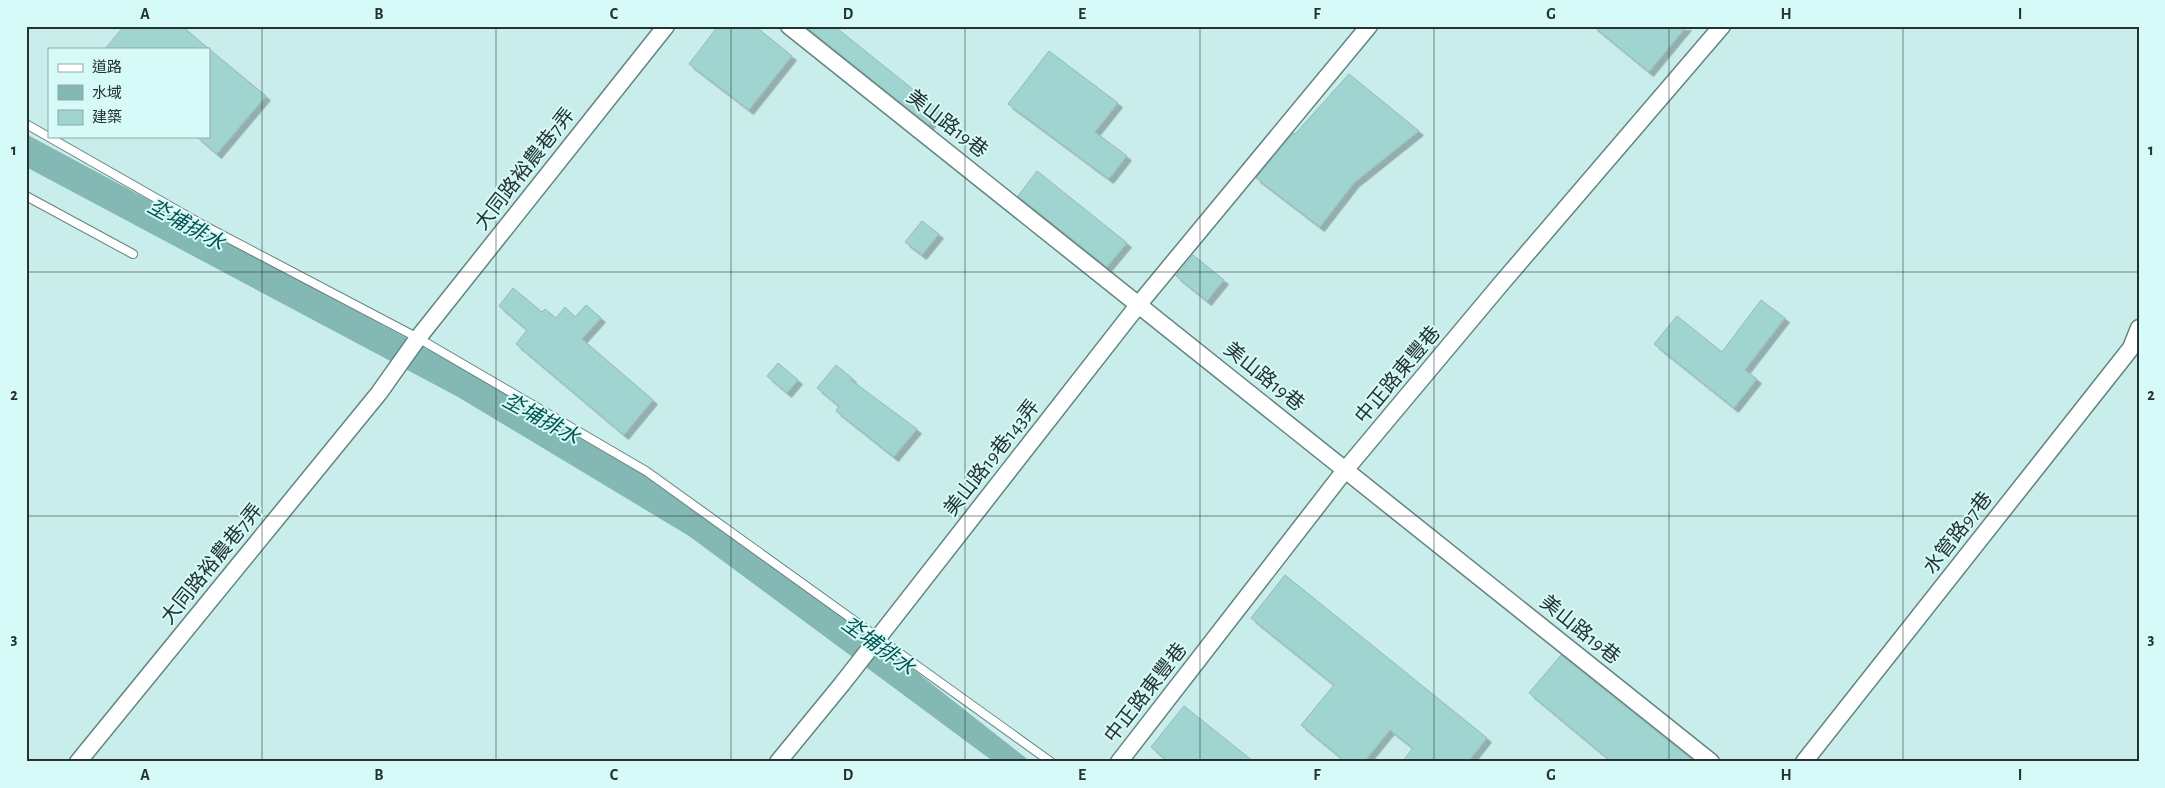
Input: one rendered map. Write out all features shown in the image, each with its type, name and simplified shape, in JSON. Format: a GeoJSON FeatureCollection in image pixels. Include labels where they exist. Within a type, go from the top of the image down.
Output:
{"type":"FeatureCollection","features":[{"type":"Feature","properties":{"kind":"street","name":"大同路裕農巷7弄"},"geometry":{"type":"LineString","coordinates":[[78,762],[379,393],[418,338],[666,26]]}},
{"type":"Feature","properties":{"kind":"street","name":"美山路19巷"},"geometry":{"type":"LineString","coordinates":[[789,26],[1711,762]]}},
{"type":"Feature","properties":{"kind":"street"},"geometry":{"type":"LineString","coordinates":[[1139,304],[1369,26]]}},
{"type":"Feature","properties":{"kind":"street","name":"中正路東豐巷"},"geometry":{"type":"LineString","coordinates":[[1119,762],[1346,469],[1500,285],[1722,26]]}},
{"type":"Feature","properties":{"kind":"street","name":"美山路19巷143弄"},"geometry":{"type":"LineString","coordinates":[[778,762],[842,684],[1139,304]]}},
{"type":"Feature","properties":{"kind":"street","name":"水管路97巷"},"geometry":{"type":"LineString","coordinates":[[1804,762],[2131,348],[2139,328]]}},
{"type":"Feature","properties":{"kind":"lane"},"geometry":{"type":"LineString","coordinates":[[26,124],[48,137]]}},
{"type":"Feature","properties":{"kind":"lane"},"geometry":{"type":"LineString","coordinates":[[51,138],[203,225],[418,338],[646,471],[1051,762]]}},
{"type":"Feature","properties":{"kind":"lane"},"geometry":{"type":"LineString","coordinates":[[26,196],[133,254]]}},
{"type":"Feature","properties":{"kind":"water","name":"坔埔排水"},"geometry":{"type":"Polygon","coordinates":[[[26,134],[595,439],[834,607],[1031,762],[994,762],[689,536],[458,397],[26,167],[26,134]]]}},
{"type":"Feature","properties":{"kind":"building"},"geometry":{"type":"Polygon","coordinates":[[[124,26],[182,26],[208,48],[106,48],[124,26]]]}},
{"type":"Feature","properties":{"kind":"building"},"geometry":{"type":"Polygon","coordinates":[[[718,26],[755,26],[792,56],[749,110],[689,64],[718,26]]]}},
{"type":"Feature","properties":{"kind":"building"},"geometry":{"type":"Polygon","coordinates":[[[805,26],[834,26],[940,111],[929,125],[805,26]]]}},
{"type":"Feature","properties":{"kind":"building"},"geometry":{"type":"Polygon","coordinates":[[[1593,26],[1687,26],[1649,72],[1593,26]]]}},
{"type":"Feature","properties":{"kind":"building"},"geometry":{"type":"Polygon","coordinates":[[[210,50],[266,96],[217,154],[198,138],[210,138],[210,50]]]}},
{"type":"Feature","properties":{"kind":"building"},"geometry":{"type":"Polygon","coordinates":[[[1049,51],[1118,103],[1095,132],[1127,156],[1109,179],[1008,104],[1049,51]]]}},
{"type":"Feature","properties":{"kind":"building"},"geometry":{"type":"Polygon","coordinates":[[[1349,74],[1419,131],[1354,183],[1320,227],[1256,178],[1293,133],[1295,134],[1349,74]]]}},
{"type":"Feature","properties":{"kind":"building"},"geometry":{"type":"Polygon","coordinates":[[[1037,171],[1127,243],[1107,267],[1018,196],[1037,171]]]}},
{"type":"Feature","properties":{"kind":"building"},"geometry":{"type":"Polygon","coordinates":[[[922,221],[939,234],[922,255],[905,242],[922,221]]]}},
{"type":"Feature","properties":{"kind":"building"},"geometry":{"type":"Polygon","coordinates":[[[1193,255],[1224,280],[1207,301],[1176,276],[1193,255]]]}},
{"type":"Feature","properties":{"kind":"building"},"geometry":{"type":"Polygon","coordinates":[[[513,288],[542,312],[545,309],[556,318],[565,307],[575,317],[586,305],[601,318],[582,339],[653,400],[624,435],[516,344],[527,330],[499,306],[513,288]]]}},
{"type":"Feature","properties":{"kind":"building"},"geometry":{"type":"Polygon","coordinates":[[[1761,300],[1785,318],[1745,370],[1757,379],[1734,408],[1654,344],[1677,316],[1722,352],[1761,300]]]}},
{"type":"Feature","properties":{"kind":"building"},"geometry":{"type":"Polygon","coordinates":[[[778,363],[798,380],[787,393],[767,376],[778,363]]]}},
{"type":"Feature","properties":{"kind":"building"},"geometry":{"type":"Polygon","coordinates":[[[836,365],[852,378],[851,380],[917,429],[894,457],[836,411],[839,406],[817,388],[836,365]]]}},
{"type":"Feature","properties":{"kind":"building"},"geometry":{"type":"Polygon","coordinates":[[[1285,575],[1487,738],[1468,762],[1402,762],[1413,748],[1390,730],[1364,762],[1346,762],[1301,725],[1334,685],[1251,618],[1285,575]]]}},
{"type":"Feature","properties":{"kind":"building"},"geometry":{"type":"Polygon","coordinates":[[[1561,655],[1695,762],[1612,762],[1529,693],[1561,655]]]}},
{"type":"Feature","properties":{"kind":"building"},"geometry":{"type":"Polygon","coordinates":[[[1184,706],[1254,762],[1169,762],[1151,747],[1184,706]]]}}]}
